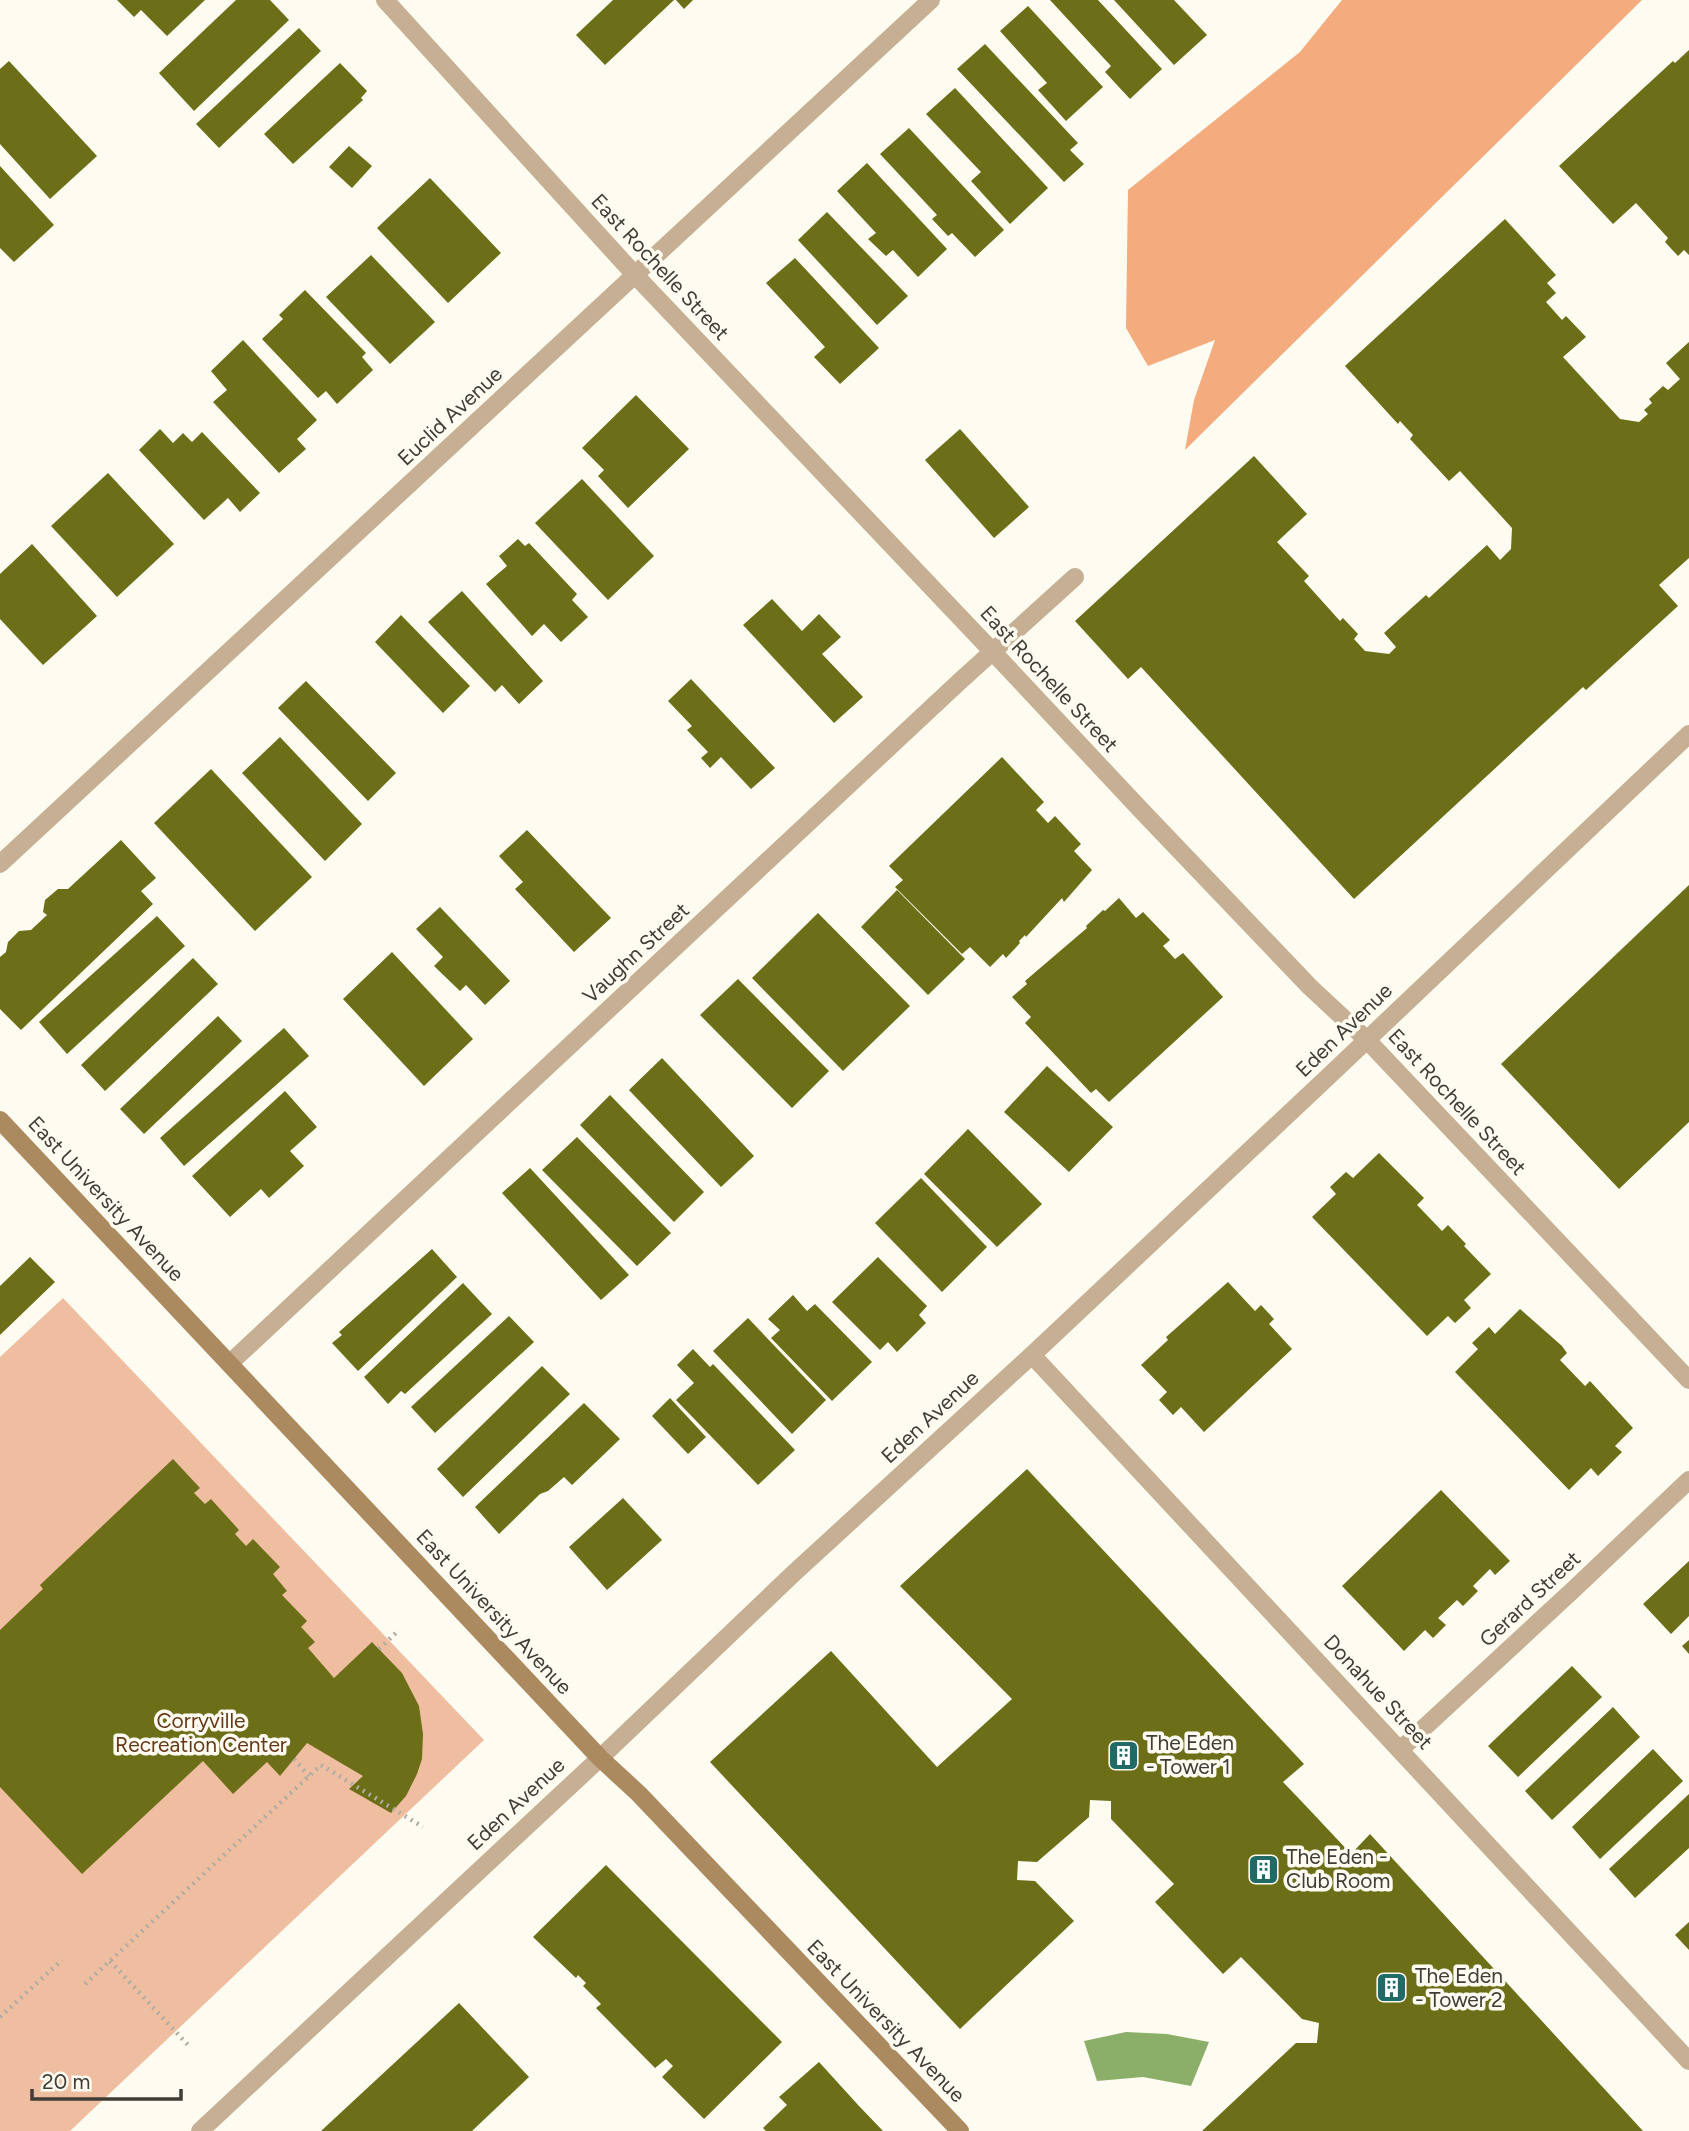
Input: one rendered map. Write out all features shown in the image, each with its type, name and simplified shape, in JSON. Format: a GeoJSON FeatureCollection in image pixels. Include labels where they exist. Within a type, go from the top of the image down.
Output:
{"type":"FeatureCollection","features":[{"type":"Feature","properties":{"kind":"street","name":"East Rochelle Street"},"geometry":{"type":"LineString","coordinates":[[385,0],[635,275],[1310,987],[1367,1040],[1689,1380]]}},
{"type":"Feature","properties":{"kind":"street","name":"Euclid Avenue"},"geometry":{"type":"LineString","coordinates":[[0,864],[931,0]]}},
{"type":"Feature","properties":{"kind":"street","name":"Vaughn Street"},"geometry":{"type":"LineString","coordinates":[[230,1363],[1075,577]]}},
{"type":"Feature","properties":{"kind":"street","name":"Eden Avenue"},"geometry":{"type":"LineString","coordinates":[[200,2131],[794,1573],[1032,1355],[1689,734]]}},
{"type":"Feature","properties":{"kind":"street","name":"East University Avenue"},"geometry":{"type":"LineString","coordinates":[[0,1120],[600,1758],[639,1794],[960,2131]]}},
{"type":"Feature","properties":{"kind":"street","name":"Donahue Street"},"geometry":{"type":"LineString","coordinates":[[1032,1355],[1689,2061]]}},
{"type":"Feature","properties":{"kind":"street","name":"Gerard Street"},"geometry":{"type":"LineString","coordinates":[[1401,1749],[1689,1480]]}},
{"type":"Feature","properties":{"kind":"path"},"geometry":{"type":"LineString","coordinates":[[379,1649],[399,1630]]}},
{"type":"Feature","properties":{"kind":"path"},"geometry":{"type":"LineString","coordinates":[[294,1759],[309,1776]]}},
{"type":"Feature","properties":{"kind":"path"},"geometry":{"type":"LineString","coordinates":[[85,1984],[321,1765],[423,1827]]}},
{"type":"Feature","properties":{"kind":"path"},"geometry":{"type":"LineString","coordinates":[[0,2017],[62,1960]]}},
{"type":"Feature","properties":{"kind":"path"},"geometry":{"type":"LineString","coordinates":[[110,1961],[188,2045]]}},
{"type":"Feature","properties":{"kind":"green space","name":"Corryville Recreation Center"},"geometry":{"type":"Polygon","coordinates":[[[63,1298],[484,1740],[70,2131],[0,2131],[0,1357],[63,1298]]]}},
{"type":"Feature","properties":{"kind":"shaded area"},"geometry":{"type":"Polygon","coordinates":[[[1342,0],[1642,0],[1185,450],[1194,400],[1215,340],[1148,366],[1126,328],[1128,190],[1300,52],[1342,0]]]}},
{"type":"Feature","properties":{"kind":"shaded area"},"geometry":{"type":"Polygon","coordinates":[[[1126,2032],[1167,2034],[1209,2042],[1191,2086],[1143,2077],[1097,2081],[1084,2041],[1126,2032]]]}},
{"type":"Feature","properties":{"kind":"building"},"geometry":{"type":"Polygon","coordinates":[[[117,0],[205,0],[167,36],[141,10],[134,17],[117,0]]]}},
{"type":"Feature","properties":{"kind":"building"},"geometry":{"type":"Polygon","coordinates":[[[236,0],[270,0],[289,20],[194,111],[159,73],[236,0]]]}},
{"type":"Feature","properties":{"kind":"building"},"geometry":{"type":"Polygon","coordinates":[[[613,0],[674,0],[605,65],[576,35],[613,0]]]}},
{"type":"Feature","properties":{"kind":"building"},"geometry":{"type":"Polygon","coordinates":[[[676,0],[693,0],[684,9],[676,0]]]}},
{"type":"Feature","properties":{"kind":"building"},"geometry":{"type":"Polygon","coordinates":[[[1050,0],[1098,0],[1162,69],[1130,99],[1105,72],[1111,66],[1050,0]]]}},
{"type":"Feature","properties":{"kind":"building"},"geometry":{"type":"Polygon","coordinates":[[[1114,0],[1174,0],[1207,35],[1174,65],[1114,0]]]}},
{"type":"Feature","properties":{"kind":"building"},"geometry":{"type":"Polygon","coordinates":[[[1028,6],[1103,87],[1066,121],[1038,90],[1047,83],[1000,31],[1028,6]]]}},
{"type":"Feature","properties":{"kind":"building"},"geometry":{"type":"Polygon","coordinates":[[[299,28],[321,51],[219,148],[196,124],[299,28]]]}},
{"type":"Feature","properties":{"kind":"building"},"geometry":{"type":"Polygon","coordinates":[[[985,44],[1078,143],[1070,150],[1084,164],[1064,182],[957,69],[985,44]]]}},
{"type":"Feature","properties":{"kind":"building"},"geometry":{"type":"Polygon","coordinates":[[[1689,50],[1689,255],[1684,250],[1678,256],[1665,242],[1668,238],[1636,203],[1613,224],[1559,166],[1673,61],[1675,63],[1689,50]]]}},
{"type":"Feature","properties":{"kind":"building"},"geometry":{"type":"Polygon","coordinates":[[[9,61],[97,156],[50,199],[0,144],[0,69],[9,61]]]}},
{"type":"Feature","properties":{"kind":"building"},"geometry":{"type":"Polygon","coordinates":[[[340,63],[367,91],[361,98],[363,100],[293,164],[264,134],[340,63]]]}},
{"type":"Feature","properties":{"kind":"building"},"geometry":{"type":"Polygon","coordinates":[[[955,88],[1048,188],[1010,224],[971,181],[981,172],[926,114],[955,88]]]}},
{"type":"Feature","properties":{"kind":"building"},"geometry":{"type":"Polygon","coordinates":[[[909,128],[1004,230],[975,257],[952,233],[948,236],[932,219],[937,215],[880,154],[909,128]]]}},
{"type":"Feature","properties":{"kind":"building"},"geometry":{"type":"Polygon","coordinates":[[[349,146],[372,166],[352,188],[329,167],[349,146]]]}},
{"type":"Feature","properties":{"kind":"building"},"geometry":{"type":"Polygon","coordinates":[[[867,163],[947,249],[918,277],[893,250],[886,256],[868,239],[876,233],[837,191],[867,163]]]}},
{"type":"Feature","properties":{"kind":"building"},"geometry":{"type":"Polygon","coordinates":[[[0,166],[54,225],[14,262],[0,248],[0,166]]]}},
{"type":"Feature","properties":{"kind":"building"},"geometry":{"type":"Polygon","coordinates":[[[430,178],[501,253],[448,303],[377,228],[430,178]]]}},
{"type":"Feature","properties":{"kind":"building"},"geometry":{"type":"Polygon","coordinates":[[[827,212],[908,296],[877,325],[798,240],[827,212]]]}},
{"type":"Feature","properties":{"kind":"building"},"geometry":{"type":"Polygon","coordinates":[[[1505,219],[1556,275],[1547,283],[1556,293],[1546,302],[1562,320],[1566,316],[1586,337],[1563,357],[1620,419],[1639,422],[1648,414],[1644,410],[1652,403],[1649,399],[1663,386],[1668,390],[1680,379],[1666,363],[1689,342],[1689,558],[1659,585],[1678,606],[1586,690],[1583,687],[1354,899],[1141,667],[1128,679],[1075,621],[1254,456],[1307,514],[1277,542],[1309,576],[1304,581],[1340,621],[1343,618],[1358,634],[1354,639],[1365,651],[1389,654],[1396,647],[1384,633],[1426,595],[1429,598],[1487,545],[1500,560],[1511,549],[1512,528],[1460,471],[1449,481],[1410,439],[1413,435],[1400,421],[1398,424],[1345,366],[1505,219]]]}},
{"type":"Feature","properties":{"kind":"building"},"geometry":{"type":"Polygon","coordinates":[[[371,255],[435,322],[390,364],[326,297],[371,255]]]}},
{"type":"Feature","properties":{"kind":"building"},"geometry":{"type":"Polygon","coordinates":[[[795,258],[879,348],[840,384],[814,357],[825,347],[766,283],[795,258]]]}},
{"type":"Feature","properties":{"kind":"building"},"geometry":{"type":"Polygon","coordinates":[[[305,290],[366,353],[362,357],[373,370],[337,404],[326,391],[318,398],[262,339],[283,319],[279,315],[305,290]]]}},
{"type":"Feature","properties":{"kind":"building"},"geometry":{"type":"Polygon","coordinates":[[[243,340],[317,420],[297,439],[306,449],[279,473],[213,402],[227,390],[211,371],[243,340]]]}},
{"type":"Feature","properties":{"kind":"building"},"geometry":{"type":"Polygon","coordinates":[[[636,395],[689,449],[628,508],[598,476],[604,470],[582,448],[636,395]]]}},
{"type":"Feature","properties":{"kind":"building"},"geometry":{"type":"Polygon","coordinates":[[[160,429],[173,443],[183,433],[192,442],[202,432],[260,493],[240,512],[228,498],[204,520],[139,450],[160,429]]]}},
{"type":"Feature","properties":{"kind":"building"},"geometry":{"type":"Polygon","coordinates":[[[960,429],[1029,507],[994,538],[925,460],[960,429]]]}},
{"type":"Feature","properties":{"kind":"building"},"geometry":{"type":"Polygon","coordinates":[[[108,473],[174,544],[117,597],[51,526],[108,473]]]}},
{"type":"Feature","properties":{"kind":"building"},"geometry":{"type":"Polygon","coordinates":[[[582,479],[654,556],[608,600],[535,523],[582,479]]]}},
{"type":"Feature","properties":{"kind":"building"},"geometry":{"type":"Polygon","coordinates":[[[518,539],[525,546],[529,543],[577,594],[572,600],[588,617],[561,642],[544,624],[532,636],[486,584],[507,566],[499,556],[518,539]]]}},
{"type":"Feature","properties":{"kind":"building"},"geometry":{"type":"Polygon","coordinates":[[[32,544],[97,616],[43,665],[0,619],[0,574],[32,544]]]}},
{"type":"Feature","properties":{"kind":"building"},"geometry":{"type":"Polygon","coordinates":[[[462,591],[543,681],[519,704],[502,685],[495,692],[428,622],[462,591]]]}},
{"type":"Feature","properties":{"kind":"building"},"geometry":{"type":"Polygon","coordinates":[[[772,599],[802,631],[819,614],[841,637],[822,654],[863,697],[834,723],[743,625],[772,599]]]}},
{"type":"Feature","properties":{"kind":"building"},"geometry":{"type":"Polygon","coordinates":[[[401,615],[470,686],[443,713],[375,642],[401,615]]]}},
{"type":"Feature","properties":{"kind":"building"},"geometry":{"type":"Polygon","coordinates":[[[691,679],[775,768],[751,789],[721,757],[710,768],[701,758],[708,752],[687,730],[692,726],[668,701],[691,679]]]}},
{"type":"Feature","properties":{"kind":"building"},"geometry":{"type":"Polygon","coordinates":[[[306,681],[396,773],[368,801],[278,708],[306,681]]]}},
{"type":"Feature","properties":{"kind":"building"},"geometry":{"type":"Polygon","coordinates":[[[280,737],[362,824],[325,861],[242,773],[280,737]]]}},
{"type":"Feature","properties":{"kind":"building"},"geometry":{"type":"Polygon","coordinates":[[[1002,757],[1044,802],[1036,810],[1048,823],[1055,816],[1081,844],[1074,851],[1092,870],[1064,902],[1062,898],[1026,937],[1025,935],[1019,941],[1006,958],[1003,954],[990,967],[970,947],[962,954],[895,887],[903,880],[889,866],[1002,757]]]}},
{"type":"Feature","properties":{"kind":"building"},"geometry":{"type":"Polygon","coordinates":[[[211,769],[312,877],[255,931],[154,823],[211,769]]]}},
{"type":"Feature","properties":{"kind":"building"},"geometry":{"type":"Polygon","coordinates":[[[527,830],[611,918],[574,952],[515,889],[523,882],[499,856],[527,830]]]}},
{"type":"Feature","properties":{"kind":"building"},"geometry":{"type":"Polygon","coordinates":[[[121,840],[156,878],[141,891],[153,904],[21,1030],[0,1009],[0,957],[6,952],[8,942],[19,931],[31,930],[47,915],[43,912],[45,900],[58,889],[68,889],[121,840]]]}},
{"type":"Feature","properties":{"kind":"building"},"geometry":{"type":"Polygon","coordinates":[[[1689,885],[1689,1122],[1619,1189],[1501,1064],[1689,885]]]}},
{"type":"Feature","properties":{"kind":"building"},"geometry":{"type":"Polygon","coordinates":[[[897,890],[965,959],[928,995],[861,927],[897,890]]]}},
{"type":"Feature","properties":{"kind":"building"},"geometry":{"type":"Polygon","coordinates":[[[1119,898],[1136,918],[1143,912],[1170,940],[1163,946],[1175,959],[1183,953],[1223,997],[1109,1102],[1096,1089],[1091,1093],[1025,1023],[1031,1017],[1012,997],[1027,984],[1025,981],[1119,898]]]}},
{"type":"Feature","properties":{"kind":"building"},"geometry":{"type":"Polygon","coordinates":[[[440,907],[510,981],[485,1005],[466,985],[460,991],[434,966],[443,957],[416,929],[440,907]]]}},
{"type":"Feature","properties":{"kind":"building"},"geometry":{"type":"Polygon","coordinates":[[[818,913],[910,1006],[843,1071],[752,978],[818,913]]]}},
{"type":"Feature","properties":{"kind":"building"},"geometry":{"type":"Polygon","coordinates":[[[157,916],[185,946],[67,1054],[39,1022],[157,916]]]}},
{"type":"Feature","properties":{"kind":"building"},"geometry":{"type":"Polygon","coordinates":[[[392,952],[473,1039],[424,1086],[343,999],[392,952]]]}},
{"type":"Feature","properties":{"kind":"building"},"geometry":{"type":"Polygon","coordinates":[[[193,958],[218,984],[105,1091],[81,1065],[193,958]]]}},
{"type":"Feature","properties":{"kind":"building"},"geometry":{"type":"Polygon","coordinates":[[[738,979],[829,1071],[792,1108],[700,1015],[738,979]]]}},
{"type":"Feature","properties":{"kind":"building"},"geometry":{"type":"Polygon","coordinates":[[[218,1016],[242,1041],[144,1134],[120,1109],[218,1016]]]}},
{"type":"Feature","properties":{"kind":"building"},"geometry":{"type":"Polygon","coordinates":[[[284,1028],[309,1056],[184,1166],[160,1138],[284,1028]]]}},
{"type":"Feature","properties":{"kind":"building"},"geometry":{"type":"Polygon","coordinates":[[[662,1058],[754,1156],[721,1187],[629,1090],[662,1058]]]}},
{"type":"Feature","properties":{"kind":"building"},"geometry":{"type":"Polygon","coordinates":[[[1047,1066],[1113,1127],[1069,1172],[1004,1112],[1047,1066]]]}},
{"type":"Feature","properties":{"kind":"building"},"geometry":{"type":"Polygon","coordinates":[[[285,1091],[317,1127],[290,1151],[304,1166],[269,1198],[261,1189],[230,1217],[192,1176],[285,1091]]]}},
{"type":"Feature","properties":{"kind":"building"},"geometry":{"type":"Polygon","coordinates":[[[610,1095],[704,1192],[674,1222],[580,1125],[610,1095]]]}},
{"type":"Feature","properties":{"kind":"building"},"geometry":{"type":"Polygon","coordinates":[[[968,1129],[1042,1204],[997,1247],[924,1174],[968,1129]]]}},
{"type":"Feature","properties":{"kind":"building"},"geometry":{"type":"Polygon","coordinates":[[[577,1137],[671,1233],[637,1266],[542,1170],[577,1137]]]}},
{"type":"Feature","properties":{"kind":"building"},"geometry":{"type":"Polygon","coordinates":[[[1379,1153],[1424,1198],[1417,1205],[1442,1231],[1448,1225],[1491,1274],[1464,1300],[1471,1308],[1455,1323],[1448,1316],[1427,1336],[1312,1217],[1336,1194],[1330,1187],[1346,1172],[1353,1178],[1379,1153]]]}},
{"type":"Feature","properties":{"kind":"building"},"geometry":{"type":"Polygon","coordinates":[[[530,1168],[629,1275],[601,1300],[502,1193],[530,1168]]]}},
{"type":"Feature","properties":{"kind":"building"},"geometry":{"type":"Polygon","coordinates":[[[921,1178],[987,1247],[942,1292],[875,1223],[921,1178]]]}},
{"type":"Feature","properties":{"kind":"building"},"geometry":{"type":"Polygon","coordinates":[[[432,1249],[457,1277],[358,1371],[332,1343],[342,1335],[339,1332],[432,1249]]]}},
{"type":"Feature","properties":{"kind":"building"},"geometry":{"type":"Polygon","coordinates":[[[30,1257],[55,1282],[0,1335],[0,1286],[30,1257]]]}},
{"type":"Feature","properties":{"kind":"building"},"geometry":{"type":"Polygon","coordinates":[[[878,1257],[927,1306],[919,1315],[926,1323],[897,1352],[888,1342],[880,1350],[832,1302],[878,1257]]]}},
{"type":"Feature","properties":{"kind":"building"},"geometry":{"type":"Polygon","coordinates":[[[1228,1282],[1255,1311],[1261,1305],[1274,1319],[1269,1324],[1292,1349],[1204,1432],[1181,1407],[1173,1415],[1159,1400],[1167,1392],[1141,1365],[1168,1340],[1166,1337],[1228,1282]]]}},
{"type":"Feature","properties":{"kind":"building"},"geometry":{"type":"Polygon","coordinates":[[[463,1283],[492,1314],[405,1394],[401,1391],[388,1404],[364,1377],[463,1283]]]}},
{"type":"Feature","properties":{"kind":"building"},"geometry":{"type":"Polygon","coordinates":[[[793,1295],[807,1311],[815,1304],[872,1362],[832,1401],[771,1338],[780,1330],[768,1319],[793,1295]]]}},
{"type":"Feature","properties":{"kind":"building"},"geometry":{"type":"Polygon","coordinates":[[[1520,1309],[1562,1346],[1567,1353],[1560,1360],[1585,1386],[1590,1381],[1633,1428],[1615,1446],[1622,1452],[1598,1476],[1591,1468],[1569,1490],[1455,1372],[1478,1349],[1472,1343],[1489,1327],[1495,1334],[1520,1309]]]}},
{"type":"Feature","properties":{"kind":"building"},"geometry":{"type":"Polygon","coordinates":[[[509,1316],[534,1342],[435,1433],[411,1407],[509,1316]]]}},
{"type":"Feature","properties":{"kind":"building"},"geometry":{"type":"Polygon","coordinates":[[[748,1318],[826,1400],[792,1434],[713,1351],[748,1318]]]}},
{"type":"Feature","properties":{"kind":"building"},"geometry":{"type":"Polygon","coordinates":[[[693,1349],[710,1367],[713,1364],[795,1450],[758,1485],[676,1400],[694,1383],[677,1365],[693,1349]]]}},
{"type":"Feature","properties":{"kind":"building"},"geometry":{"type":"Polygon","coordinates":[[[542,1366],[570,1394],[463,1497],[437,1469],[542,1366]]]}},
{"type":"Feature","properties":{"kind":"building"},"geometry":{"type":"Polygon","coordinates":[[[670,1398],[706,1437],[688,1454],[652,1416],[670,1398]]]}},
{"type":"Feature","properties":{"kind":"building"},"geometry":{"type":"Polygon","coordinates":[[[584,1403],[620,1439],[572,1485],[564,1477],[548,1491],[540,1494],[499,1534],[475,1507],[584,1403]]]}},
{"type":"Feature","properties":{"kind":"building"},"geometry":{"type":"Polygon","coordinates":[[[173,1459],[200,1488],[194,1493],[205,1504],[211,1499],[239,1530],[235,1534],[246,1546],[253,1539],[280,1567],[273,1574],[287,1591],[282,1595],[307,1621],[301,1627],[315,1642],[308,1648],[334,1678],[372,1642],[402,1673],[419,1706],[423,1734],[422,1759],[406,1796],[391,1813],[349,1789],[363,1776],[307,1743],[280,1776],[267,1762],[233,1794],[203,1761],[82,1874],[0,1787],[0,1630],[43,1589],[40,1585],[173,1459]]]}},
{"type":"Feature","properties":{"kind":"building","name":"The Eden - Tower 1"},"geometry":{"type":"Polygon","coordinates":[[[1027,1469],[1304,1764],[1283,1782],[1351,1854],[1370,1834],[1643,2131],[1202,2131],[1296,2043],[1317,2043],[1319,2023],[1302,2019],[1241,1957],[1223,1974],[1155,1902],[1174,1884],[1111,1819],[1111,1801],[1090,1800],[1089,1817],[1037,1862],[1018,1861],[1017,1880],[1035,1881],[1074,1921],[960,2029],[710,1762],[831,1651],[937,1767],[1012,1699],[900,1586],[1027,1469]]]}},
{"type":"Feature","properties":{"kind":"building"},"geometry":{"type":"Polygon","coordinates":[[[1441,1490],[1510,1561],[1495,1575],[1490,1569],[1473,1586],[1478,1591],[1463,1606],[1457,1600],[1438,1618],[1446,1625],[1433,1638],[1425,1630],[1404,1651],[1342,1586],[1441,1490]]]}},
{"type":"Feature","properties":{"kind":"building"},"geometry":{"type":"Polygon","coordinates":[[[623,1498],[662,1540],[607,1590],[569,1547],[623,1498]]]}},
{"type":"Feature","properties":{"kind":"building"},"geometry":{"type":"Polygon","coordinates":[[[1689,1561],[1689,1616],[1671,1634],[1643,1604],[1689,1561]]]}},
{"type":"Feature","properties":{"kind":"building"},"geometry":{"type":"Polygon","coordinates":[[[1689,1640],[1689,1654],[1682,1646],[1689,1640]]]}},
{"type":"Feature","properties":{"kind":"building"},"geometry":{"type":"Polygon","coordinates":[[[1572,1666],[1602,1697],[1518,1777],[1488,1746],[1572,1666]]]}},
{"type":"Feature","properties":{"kind":"building"},"geometry":{"type":"Polygon","coordinates":[[[1613,1707],[1640,1737],[1552,1820],[1525,1791],[1613,1707]]]}},
{"type":"Feature","properties":{"kind":"building"},"geometry":{"type":"Polygon","coordinates":[[[1653,1749],[1683,1781],[1600,1859],[1572,1827],[1653,1749]]]}},
{"type":"Feature","properties":{"kind":"building"},"geometry":{"type":"Polygon","coordinates":[[[1689,1794],[1689,1848],[1635,1898],[1609,1869],[1689,1794]]]}},
{"type":"Feature","properties":{"kind":"building"},"geometry":{"type":"Polygon","coordinates":[[[606,1865],[782,2042],[704,2119],[662,2077],[673,2066],[666,2059],[655,2068],[596,2008],[601,2004],[583,1986],[586,1983],[578,1975],[576,1978],[533,1937],[606,1865]]]}},
{"type":"Feature","properties":{"kind":"building"},"geometry":{"type":"Polygon","coordinates":[[[1689,1922],[1689,1950],[1675,1935],[1689,1922]]]}},
{"type":"Feature","properties":{"kind":"building"},"geometry":{"type":"Polygon","coordinates":[[[459,2003],[529,2077],[472,2131],[321,2131],[459,2003]]]}},
{"type":"Feature","properties":{"kind":"building"},"geometry":{"type":"Polygon","coordinates":[[[819,2062],[883,2131],[766,2131],[763,2128],[787,2105],[779,2097],[819,2062]]]}},
{"type":"Feature","properties":{"kind":"place","name":"The Eden - Tower 1"},"geometry":{"type":"Point","coordinates":[1123,1755]}},
{"type":"Feature","properties":{"kind":"place","name":"The Eden - Club Room"},"geometry":{"type":"Point","coordinates":[1263,1869]}},
{"type":"Feature","properties":{"kind":"place","name":"The Eden - Tower 2"},"geometry":{"type":"Point","coordinates":[1392,1988]}}]}
